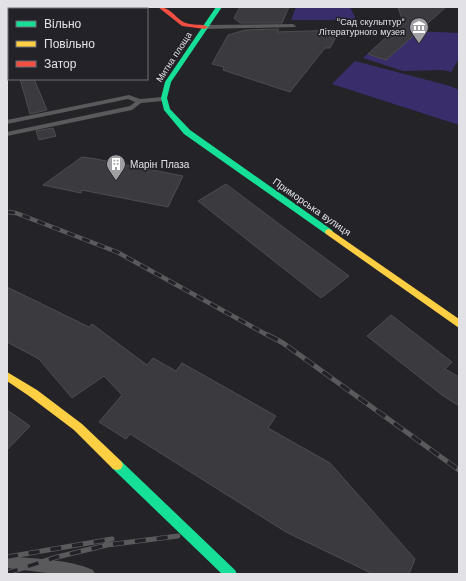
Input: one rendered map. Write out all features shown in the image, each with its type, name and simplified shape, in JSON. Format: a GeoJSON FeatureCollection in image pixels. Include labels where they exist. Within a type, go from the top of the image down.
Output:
{"type":"FeatureCollection","features":[{"type":"Feature","properties":{"kind":"main road"},"geometry":{"type":"LineString","coordinates":[[161,7],[184,25],[205,27]]}},
{"type":"Feature","properties":{"kind":"main road","name":"Митна площа"},"geometry":{"type":"LineString","coordinates":[[163,99],[164,91],[168,82],[219,7]]}},
{"type":"Feature","properties":{"kind":"main road","name":"Приморська вулиця"},"geometry":{"type":"LineString","coordinates":[[163,99],[165,108],[187,132],[459,324]]}},
{"type":"Feature","properties":{"kind":"main road"},"geometry":{"type":"LineString","coordinates":[[7,376],[33,393],[78,427],[231,574]]}},
{"type":"Feature","properties":{"kind":"lane"},"geometry":{"type":"LineString","coordinates":[[205,27],[293,26]]}},
{"type":"Feature","properties":{"kind":"lane"},"geometry":{"type":"LineString","coordinates":[[7,122],[129,97],[139,101],[163,99]]}},
{"type":"Feature","properties":{"kind":"lane"},"geometry":{"type":"LineString","coordinates":[[7,134],[132,108],[139,101]]}},
{"type":"Feature","properties":{"kind":"lane"},"geometry":{"type":"LineString","coordinates":[[7,562],[64,568],[89,574]]}},
{"type":"Feature","properties":{"kind":"shaded area"},"geometry":{"type":"Polygon","coordinates":[[[296,7],[350,7],[356,20],[291,20],[296,7]]]}},
{"type":"Feature","properties":{"kind":"shaded area","name":"\"Сад скульптур\" Літературного музея"},"geometry":{"type":"Polygon","coordinates":[[[394,30],[459,33],[459,59],[451,72],[443,70],[403,71],[363,58],[394,30]]]}},
{"type":"Feature","properties":{"kind":"shaded area"},"geometry":{"type":"Polygon","coordinates":[[[355,61],[450,86],[459,90],[459,125],[332,84],[355,61]]]}},
{"type":"Feature","properties":{"kind":"building"},"geometry":{"type":"Polygon","coordinates":[[[240,7],[289,7],[282,23],[240,23],[234,18],[240,7]]]}},
{"type":"Feature","properties":{"kind":"building"},"geometry":{"type":"Polygon","coordinates":[[[398,7],[446,7],[386,60],[368,54],[403,22],[398,7]]]}},
{"type":"Feature","properties":{"kind":"building"},"geometry":{"type":"Polygon","coordinates":[[[279,29],[277,32],[340,30],[330,48],[325,48],[290,92],[223,70],[224,67],[212,64],[228,35],[245,30],[279,29]]]}},
{"type":"Feature","properties":{"kind":"building"},"geometry":{"type":"Polygon","coordinates":[[[20,80],[34,80],[47,110],[30,114],[20,80]]]}},
{"type":"Feature","properties":{"kind":"building"},"geometry":{"type":"Polygon","coordinates":[[[53,128],[56,136],[39,140],[36,131],[53,128]]]}},
{"type":"Feature","properties":{"kind":"building","name":"Марін Плаза"},"geometry":{"type":"Polygon","coordinates":[[[82,157],[183,176],[168,207],[82,190],[81,193],[43,185],[82,157]]]}},
{"type":"Feature","properties":{"kind":"building"},"geometry":{"type":"Polygon","coordinates":[[[226,184],[349,276],[321,298],[198,201],[226,184]]]}},
{"type":"Feature","properties":{"kind":"building"},"geometry":{"type":"Polygon","coordinates":[[[7,287],[89,327],[92,324],[147,365],[153,358],[176,371],[182,363],[276,416],[268,428],[330,463],[415,559],[409,574],[373,574],[286,532],[130,434],[126,439],[99,422],[122,395],[104,376],[72,398],[39,359],[7,342],[7,287]]]}},
{"type":"Feature","properties":{"kind":"building"},"geometry":{"type":"Polygon","coordinates":[[[391,315],[452,362],[445,369],[459,377],[459,406],[442,395],[367,336],[391,315]]]}},
{"type":"Feature","properties":{"kind":"building"},"geometry":{"type":"Polygon","coordinates":[[[7,410],[30,426],[7,450],[7,410]]]}},
{"type":"Feature","properties":{"kind":"railway"},"geometry":{"type":"LineString","coordinates":[[7,212],[16,213],[117,252],[269,336]]}},
{"type":"Feature","properties":{"kind":"railway"},"geometry":{"type":"LineString","coordinates":[[268,335],[283,343],[459,470]]}},
{"type":"Feature","properties":{"kind":"railway"},"geometry":{"type":"LineString","coordinates":[[7,573],[57,557],[107,545],[178,536]]}},
{"type":"Feature","properties":{"kind":"railway"},"geometry":{"type":"LineString","coordinates":[[7,557],[112,539]]}},
{"type":"Feature","properties":{"kind":"traffic: fast"},"geometry":{"type":"LineString","coordinates":[[219,7],[168,82],[164,98],[167,110],[187,132],[329,232]]}},
{"type":"Feature","properties":{"kind":"traffic: fast"},"geometry":{"type":"LineString","coordinates":[[117,465],[231,574]]}},
{"type":"Feature","properties":{"kind":"traffic: slow"},"geometry":{"type":"LineString","coordinates":[[329,232],[459,324]]}},
{"type":"Feature","properties":{"kind":"traffic: slow"},"geometry":{"type":"LineString","coordinates":[[7,376],[33,393],[78,427],[117,465]]}},
{"type":"Feature","properties":{"kind":"traffic: jam"},"geometry":{"type":"LineString","coordinates":[[161,7],[184,25],[205,27]]}},
{"type":"Feature","properties":{"kind":"place","name":"\"Сад скульптур\" Літературного музея"},"geometry":{"type":"Point","coordinates":[419,44]}},
{"type":"Feature","properties":{"kind":"place","name":"Марін Плаза"},"geometry":{"type":"Point","coordinates":[116,181]}}]}
